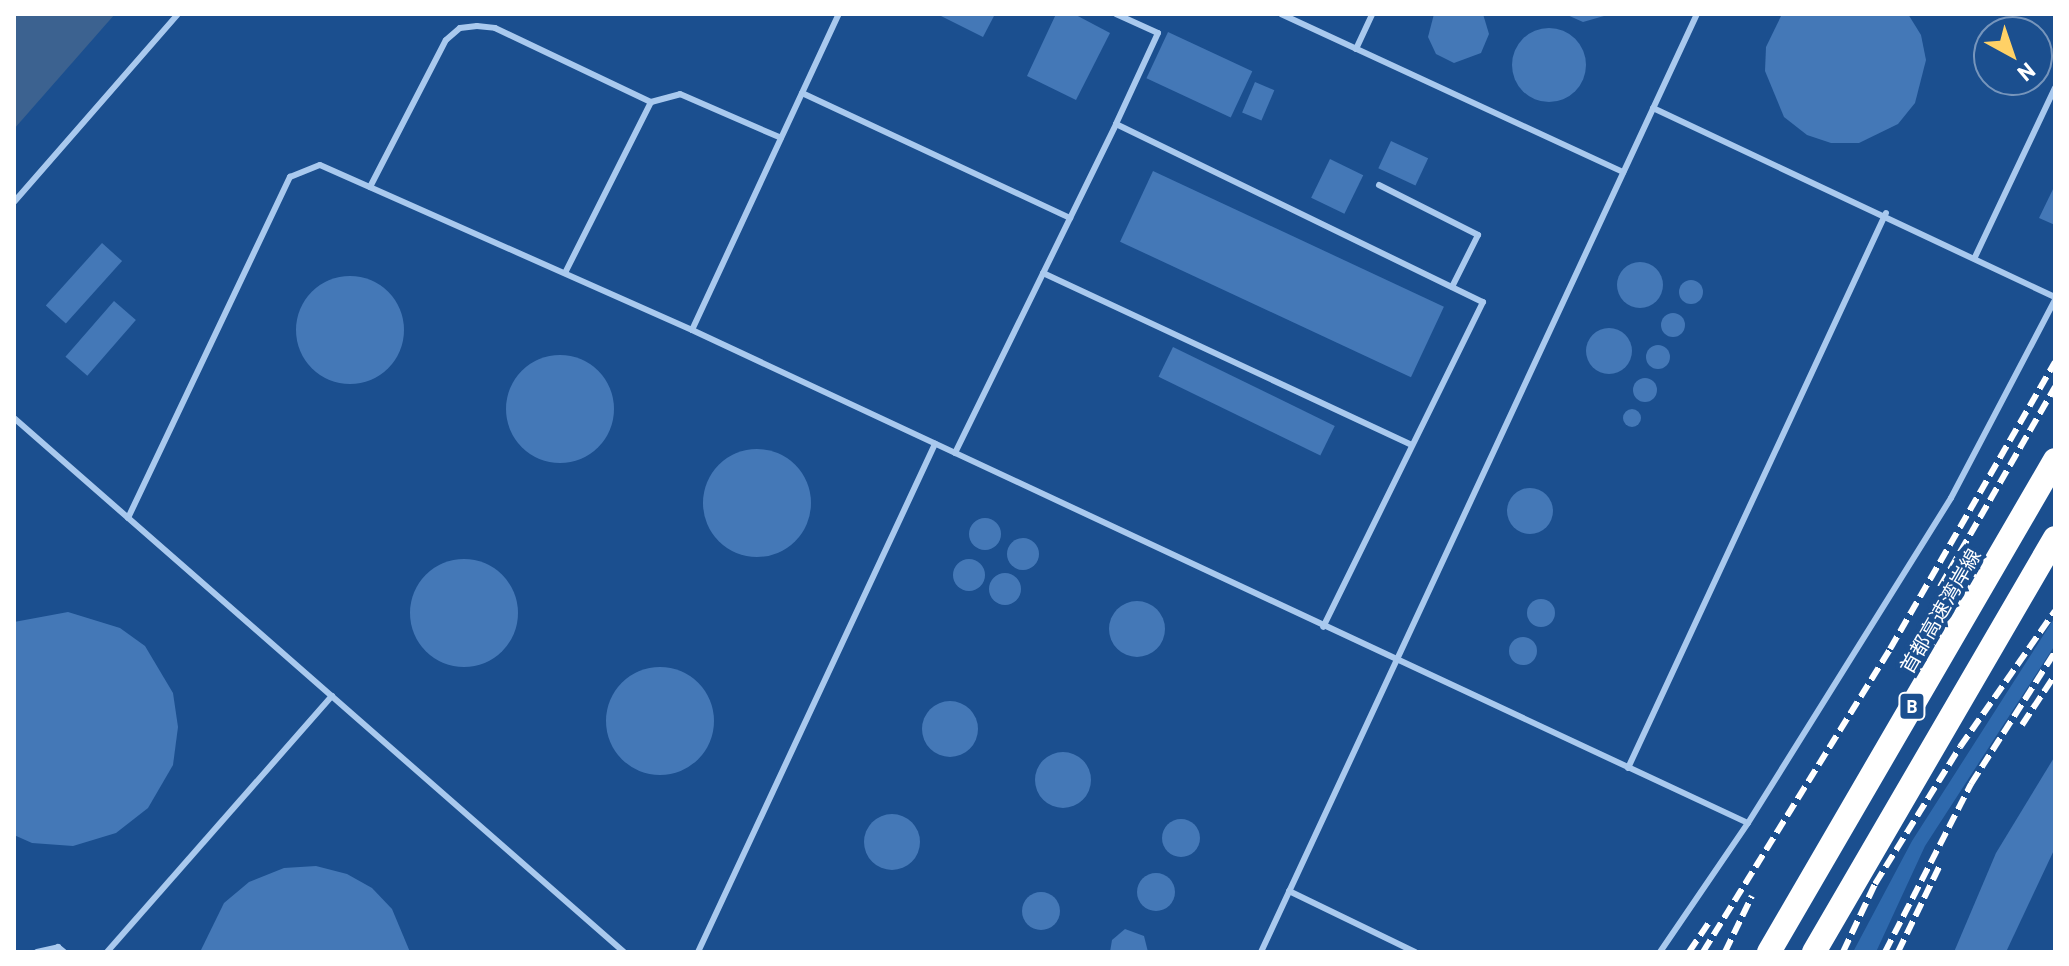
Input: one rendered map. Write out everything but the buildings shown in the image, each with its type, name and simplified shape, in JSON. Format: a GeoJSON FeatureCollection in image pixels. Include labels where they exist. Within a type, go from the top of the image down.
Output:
{"type":"FeatureCollection","features":[{"type":"Feature","properties":{"kind":"highway","name":"首都高速湾岸線"},"geometry":{"type":"LineString","coordinates":[[1769,952],[2055,460]]}},
{"type":"Feature","properties":{"kind":"highway","name":"B"},"geometry":{"type":"LineString","coordinates":[[1814,952],[2055,538]]}},
{"type":"Feature","properties":{"kind":"lane"},"geometry":{"type":"LineString","coordinates":[[14,202],[178,14]]}},
{"type":"Feature","properties":{"kind":"lane"},"geometry":{"type":"LineString","coordinates":[[692,330],[839,14]]}},
{"type":"Feature","properties":{"kind":"lane"},"geometry":{"type":"LineString","coordinates":[[955,453],[1158,33],[1116,14]]}},
{"type":"Feature","properties":{"kind":"lane"},"geometry":{"type":"LineString","coordinates":[[1281,14],[1623,172]]}},
{"type":"Feature","properties":{"kind":"lane"},"geometry":{"type":"LineString","coordinates":[[1356,49],[1372,14]]}},
{"type":"Feature","properties":{"kind":"lane"},"geometry":{"type":"LineString","coordinates":[[1264,951],[1395,661],[1697,14]]}},
{"type":"Feature","properties":{"kind":"lane"},"geometry":{"type":"LineString","coordinates":[[370,187],[446,40],[460,28],[495,28],[651,102],[680,94],[781,138]]}},
{"type":"Feature","properties":{"kind":"lane"},"geometry":{"type":"LineString","coordinates":[[1975,257],[2055,88]]}},
{"type":"Feature","properties":{"kind":"lane"},"geometry":{"type":"LineString","coordinates":[[802,93],[1070,218]]}},
{"type":"Feature","properties":{"kind":"lane"},"geometry":{"type":"LineString","coordinates":[[565,273],[651,102]]}},
{"type":"Feature","properties":{"kind":"lane"},"geometry":{"type":"LineString","coordinates":[[1653,108],[1886,213],[2055,298],[1951,498],[1748,823],[1660,952]]}},
{"type":"Feature","properties":{"kind":"lane"},"geometry":{"type":"LineString","coordinates":[[1116,124],[1483,302],[1323,627]]}},
{"type":"Feature","properties":{"kind":"lane"},"geometry":{"type":"LineString","coordinates":[[128,518],[290,177],[320,165],[692,330],[1395,661],[1748,823]]}},
{"type":"Feature","properties":{"kind":"lane"},"geometry":{"type":"LineString","coordinates":[[1379,185],[1478,235],[1452,287]]}},
{"type":"Feature","properties":{"kind":"lane"},"geometry":{"type":"LineString","coordinates":[[1628,768],[1886,213]]}},
{"type":"Feature","properties":{"kind":"lane"},"geometry":{"type":"LineString","coordinates":[[1043,273],[1412,445]]}},
{"type":"Feature","properties":{"kind":"lane"},"geometry":{"type":"LineString","coordinates":[[14,418],[624,952]]}},
{"type":"Feature","properties":{"kind":"lane"},"geometry":{"type":"LineString","coordinates":[[698,952],[935,444]]}},
{"type":"Feature","properties":{"kind":"lane"},"geometry":{"type":"LineString","coordinates":[[107,952],[332,696]]}},
{"type":"Feature","properties":{"kind":"lane"},"geometry":{"type":"LineString","coordinates":[[1289,891],[1415,952]]}},
{"type":"Feature","properties":{"kind":"lane"},"geometry":{"type":"LineString","coordinates":[[37,952],[58,947],[64,952]]}},
{"type":"Feature","properties":{"kind":"shaded area"},"geometry":{"type":"Polygon","coordinates":[[[14,14],[115,14],[14,129],[14,14]]]}},
{"type":"Feature","properties":{"kind":"shaded area"},"geometry":{"type":"Polygon","coordinates":[[[2055,617],[2055,645],[1925,846],[1876,952],[1853,952],[1912,841],[2055,617]]]}},
{"type":"Feature","properties":{"kind":"railway"},"geometry":{"type":"LineString","coordinates":[[1703,952],[1890,649],[2055,362]]}},
{"type":"Feature","properties":{"kind":"railway"},"geometry":{"type":"LineString","coordinates":[[1940,587],[2055,387]]}},
{"type":"Feature","properties":{"kind":"railway"},"geometry":{"type":"LineString","coordinates":[[1843,952],[1875,884],[1960,747],[2055,611]]}},
{"type":"Feature","properties":{"kind":"railway"},"geometry":{"type":"LineString","coordinates":[[1885,952],[1971,784],[2055,652]]}},
{"type":"Feature","properties":{"kind":"railway"},"geometry":{"type":"LineString","coordinates":[[2022,725],[2055,675]]}},
{"type":"Feature","properties":{"kind":"railway"},"geometry":{"type":"LineString","coordinates":[[1898,952],[1941,863]]}},
{"type":"Feature","properties":{"kind":"railway"},"geometry":{"type":"LineString","coordinates":[[1725,952],[1752,896]]}},
{"type":"Feature","properties":{"kind":"railway"},"geometry":{"type":"LineString","coordinates":[[1689,952],[1710,921]]}}]}
